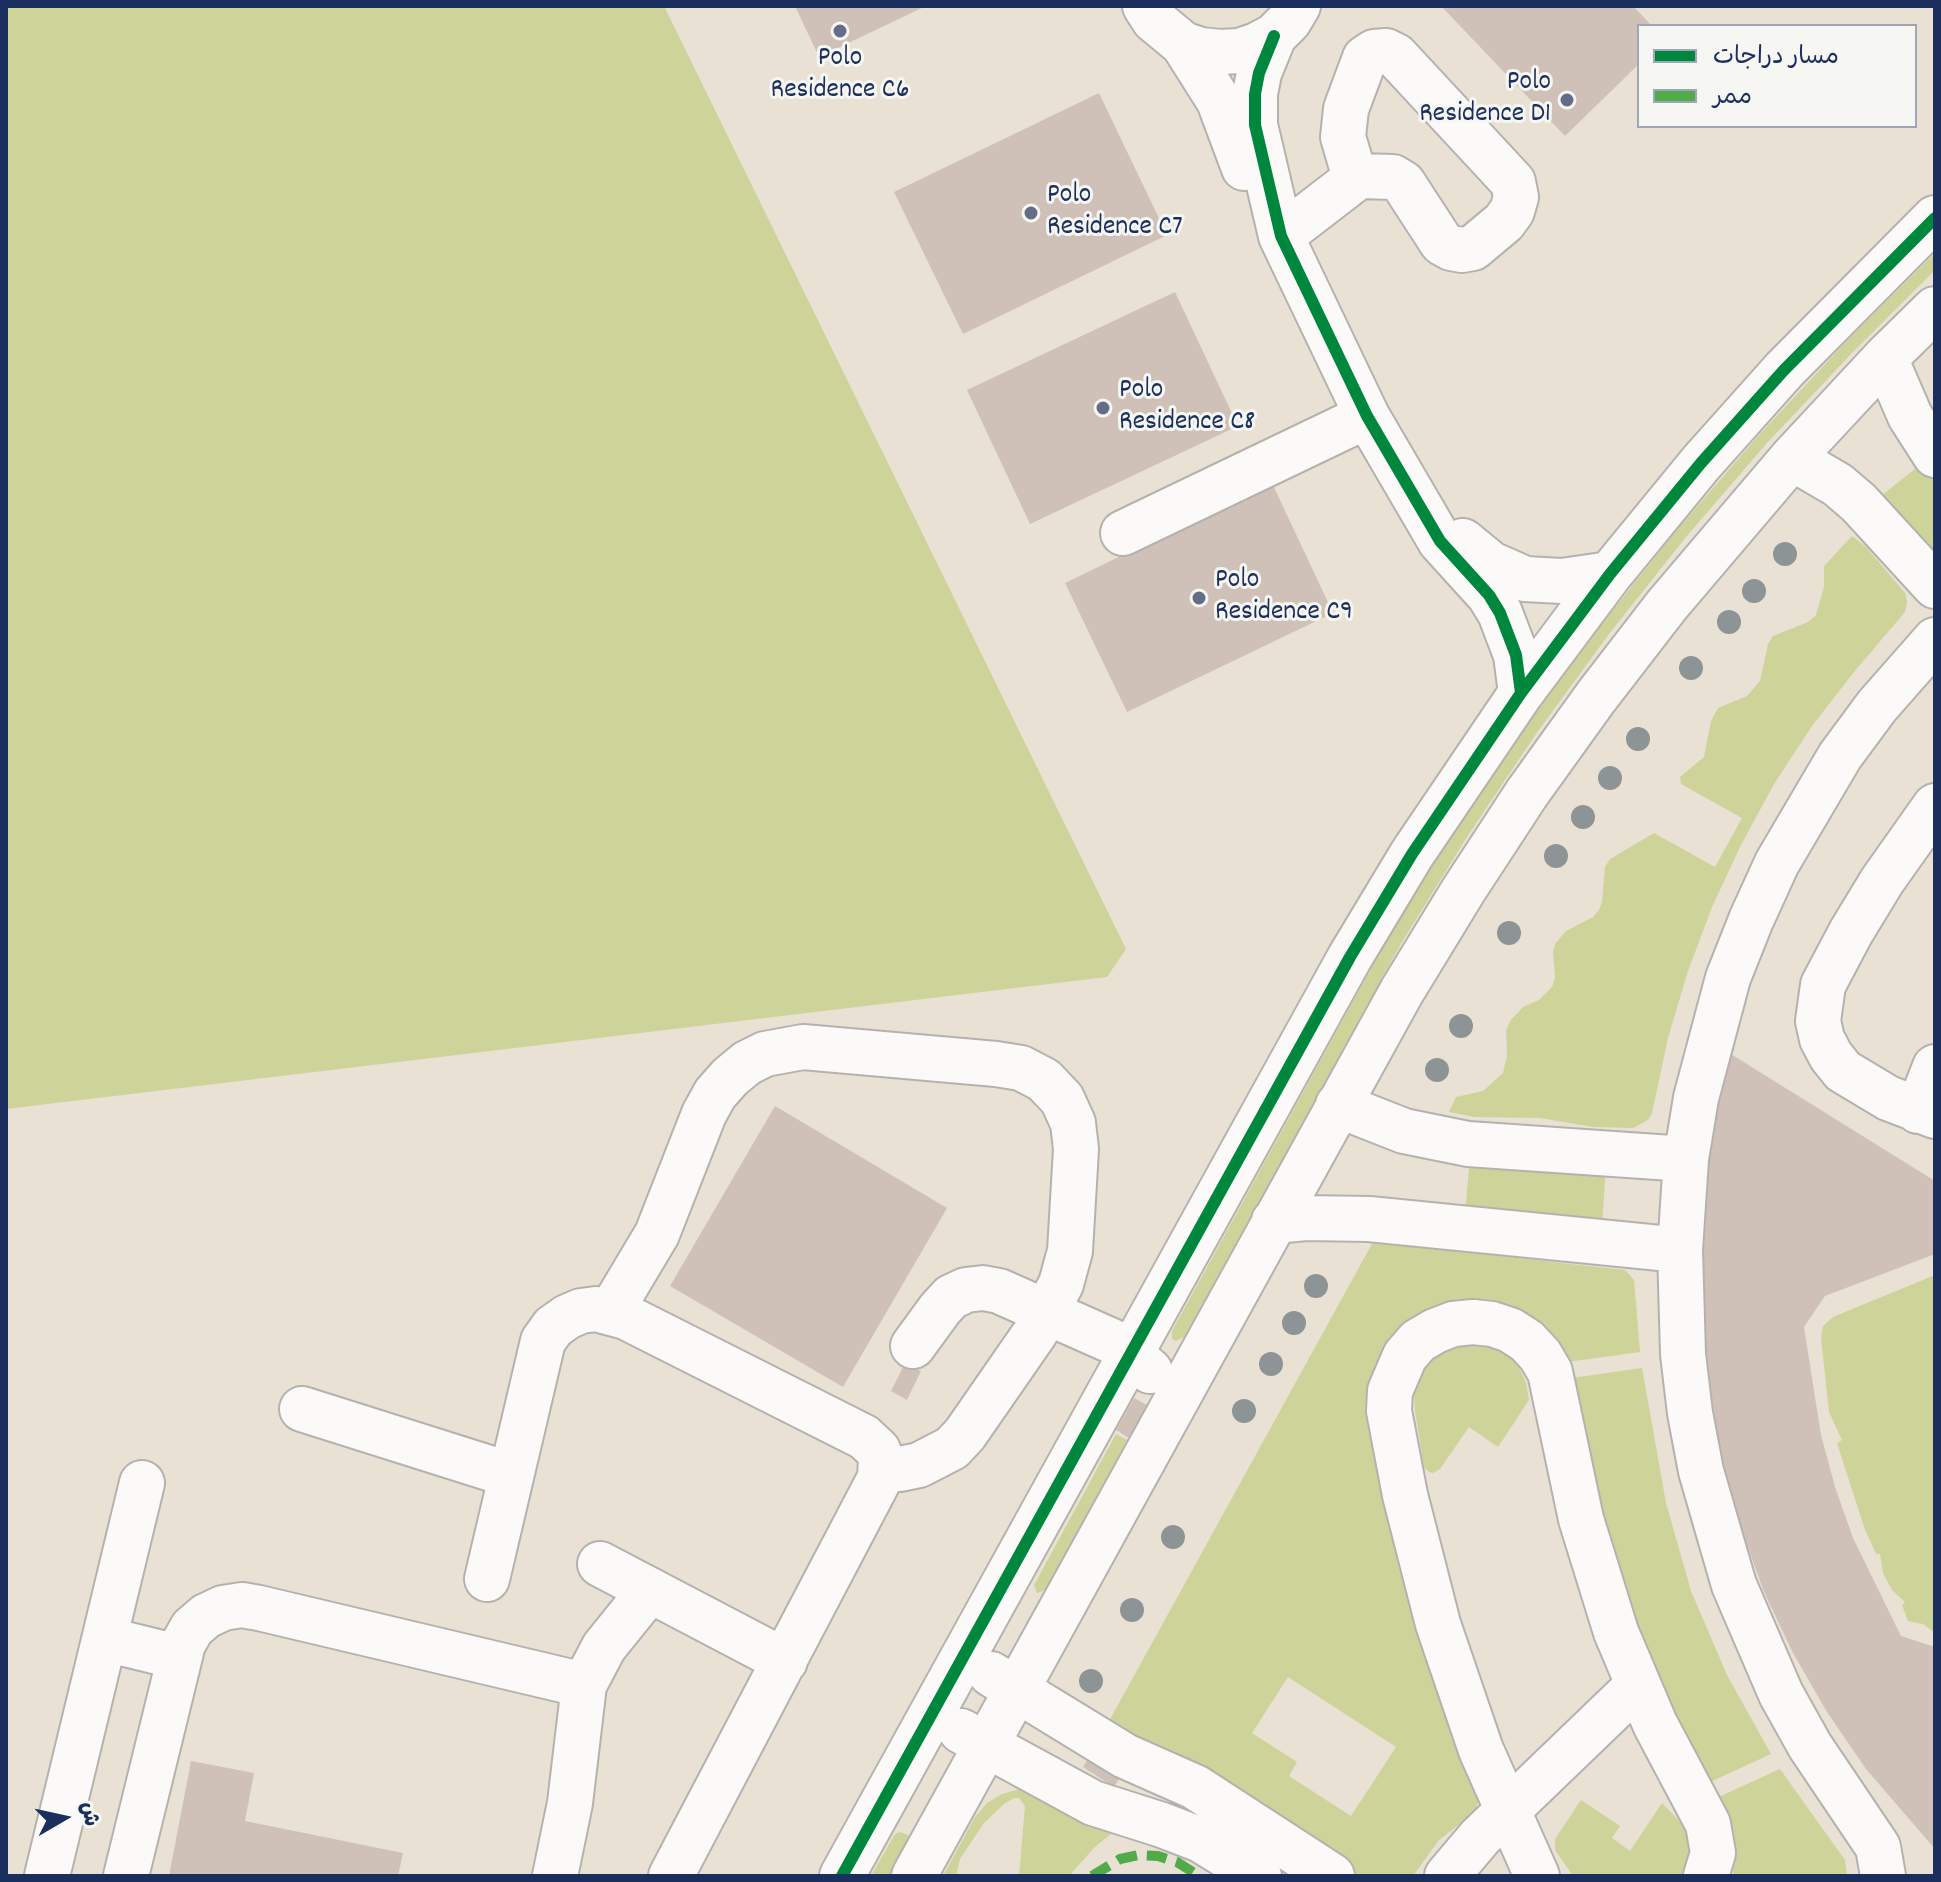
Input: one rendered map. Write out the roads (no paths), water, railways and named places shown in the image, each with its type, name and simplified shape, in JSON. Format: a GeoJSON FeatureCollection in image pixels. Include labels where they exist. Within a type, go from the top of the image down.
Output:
{"type":"FeatureCollection","features":[{"type":"Feature","properties":{"kind":"street"},"geometry":{"type":"LineString","coordinates":[[1145,6],[1154,20],[1183,44],[1219,101],[1260,210],[1281,236]]}},
{"type":"Feature","properties":{"kind":"street"},"geometry":{"type":"LineString","coordinates":[[1183,44],[1201,50],[1239,51],[1257,45],[1286,21]]}},
{"type":"Feature","properties":{"kind":"street"},"geometry":{"type":"LineString","coordinates":[[1286,21],[1259,73],[1255,94],[1255,125],[1281,236],[1367,416],[1440,541],[1489,595],[1500,613],[1516,655],[1521,693]]}},
{"type":"Feature","properties":{"kind":"street"},"geometry":{"type":"LineString","coordinates":[[1281,236],[1359,176],[1393,177],[1403,183],[1442,243],[1462,250],[1482,242],[1504,222],[1512,211],[1516,197],[1513,182],[1505,171],[1396,56],[1386,51],[1374,52],[1365,58],[1346,109],[1343,137],[1351,164],[1359,176]]}},
{"type":"Feature","properties":{"kind":"street"},"geometry":{"type":"LineString","coordinates":[[842,1876],[1350,957],[1412,854],[1521,693],[1610,574],[1701,463],[1784,370],[1935,218]]}},
{"type":"Feature","properties":{"kind":"street"},"geometry":{"type":"LineString","coordinates":[[914,1876],[1402,991],[1527,793],[1667,605],[1792,458],[1935,309]]}},
{"type":"Feature","properties":{"kind":"street"},"geometry":{"type":"LineString","coordinates":[[1885,358],[1910,416],[1935,455]]}},
{"type":"Feature","properties":{"kind":"street"},"geometry":{"type":"LineString","coordinates":[[1123,533],[1367,416]]}},
{"type":"Feature","properties":{"kind":"street"},"geometry":{"type":"LineString","coordinates":[[1792,458],[1838,485],[1859,503],[1935,586]]}},
{"type":"Feature","properties":{"kind":"street"},"geometry":{"type":"LineString","coordinates":[[1424,511],[1491,564],[1525,579],[1562,581],[1610,574]]}},
{"type":"Feature","properties":{"kind":"street"},"geometry":{"type":"LineString","coordinates":[[1883,1876],[1878,1847],[1818,1758],[1781,1694],[1734,1585],[1704,1486],[1690,1413],[1683,1354],[1680,1250],[1686,1159],[1696,1098],[1728,978],[1777,863],[1840,756],[1877,706],[1935,640]]}},
{"type":"Feature","properties":{"kind":"street"},"geometry":{"type":"LineString","coordinates":[[1935,806],[1882,881],[1851,932],[1823,985],[1818,1021],[1822,1039],[1843,1071],[1888,1098],[1926,1114],[1935,1067]]}},
{"type":"Feature","properties":{"kind":"street"},"geometry":{"type":"LineString","coordinates":[[611,1311],[657,1234],[704,1114],[715,1094],[747,1063],[765,1054],[803,1047],[1021,1068],[1044,1080],[1062,1099],[1073,1123],[1076,1149],[1070,1251],[1061,1284],[1048,1313],[965,1434],[952,1448],[919,1465],[900,1469],[882,1468]]}},
{"type":"Feature","properties":{"kind":"street"},"geometry":{"type":"LineString","coordinates":[[1338,1105],[1404,1131],[1468,1144],[1686,1159]]}},
{"type":"Feature","properties":{"kind":"street"},"geometry":{"type":"LineString","coordinates":[[1274,1221],[1369,1219],[1680,1250]]}},
{"type":"Feature","properties":{"kind":"street"},"geometry":{"type":"LineString","coordinates":[[913,1346],[951,1297],[966,1290],[983,1288],[999,1291],[1132,1350],[1149,1370],[1174,1379],[1187,1379]]}},
{"type":"Feature","properties":{"kind":"street"},"geometry":{"type":"LineString","coordinates":[[487,1579],[543,1341],[553,1327],[567,1317],[596,1309],[611,1311],[864,1437],[878,1450],[882,1468],[880,1478],[671,1876]]}},
{"type":"Feature","properties":{"kind":"street"},"geometry":{"type":"LineString","coordinates":[[1537,1876],[1506,1811],[1458,1688],[1405,1495],[1389,1411],[1390,1391],[1405,1356],[1418,1341],[1435,1331],[1473,1322],[1510,1330],[1527,1341],[1550,1372],[1581,1519],[1597,1576],[1637,1686],[1708,1824],[1713,1853],[1706,1876]]}},
{"type":"Feature","properties":{"kind":"street"},"geometry":{"type":"LineString","coordinates":[[302,1409],[511,1475]]}},
{"type":"Feature","properties":{"kind":"street"},"geometry":{"type":"LineString","coordinates":[[47,1876],[142,1483]]}},
{"type":"Feature","properties":{"kind":"street"},"geometry":{"type":"LineString","coordinates":[[600,1564],[785,1661]]}},
{"type":"Feature","properties":{"kind":"street"},"geometry":{"type":"LineString","coordinates":[[555,1876],[570,1803],[584,1685],[604,1647],[650,1590]]}},
{"type":"Feature","properties":{"kind":"street"},"geometry":{"type":"LineString","coordinates":[[126,1876],[178,1657],[192,1628],[206,1616],[223,1608],[242,1605],[584,1685]]}},
{"type":"Feature","properties":{"kind":"street"},"geometry":{"type":"LineString","coordinates":[[105,1639],[178,1657]]}},
{"type":"Feature","properties":{"kind":"street"},"geometry":{"type":"LineString","coordinates":[[963,1656],[1125,1756],[1195,1787],[1212,1823],[1259,1876]]}},
{"type":"Feature","properties":{"kind":"street"},"geometry":{"type":"LineString","coordinates":[[1447,1876],[1506,1811],[1637,1686]]}},
{"type":"Feature","properties":{"kind":"street"},"geometry":{"type":"LineString","coordinates":[[932,1714],[1093,1803],[1162,1825],[1212,1823],[1332,1876]]}},
{"type":"Feature","properties":{"kind":"street"},"geometry":{"type":"LineString","coordinates":[[1050,1780],[1080,1730]]}},
{"type":"Feature","properties":{"kind":"place","name":"Polo Residence C6"},"geometry":{"type":"Point","coordinates":[840,31]}},
{"type":"Feature","properties":{"kind":"place","name":"Polo Residence D1"},"geometry":{"type":"Point","coordinates":[1567,100]}},
{"type":"Feature","properties":{"kind":"place","name":"Polo Residence C7"},"geometry":{"type":"Point","coordinates":[1031,213]}},
{"type":"Feature","properties":{"kind":"place","name":"Polo Residence C8"},"geometry":{"type":"Point","coordinates":[1103,408]}},
{"type":"Feature","properties":{"kind":"place","name":"Polo Residence C9"},"geometry":{"type":"Point","coordinates":[1199,598]}}]}
